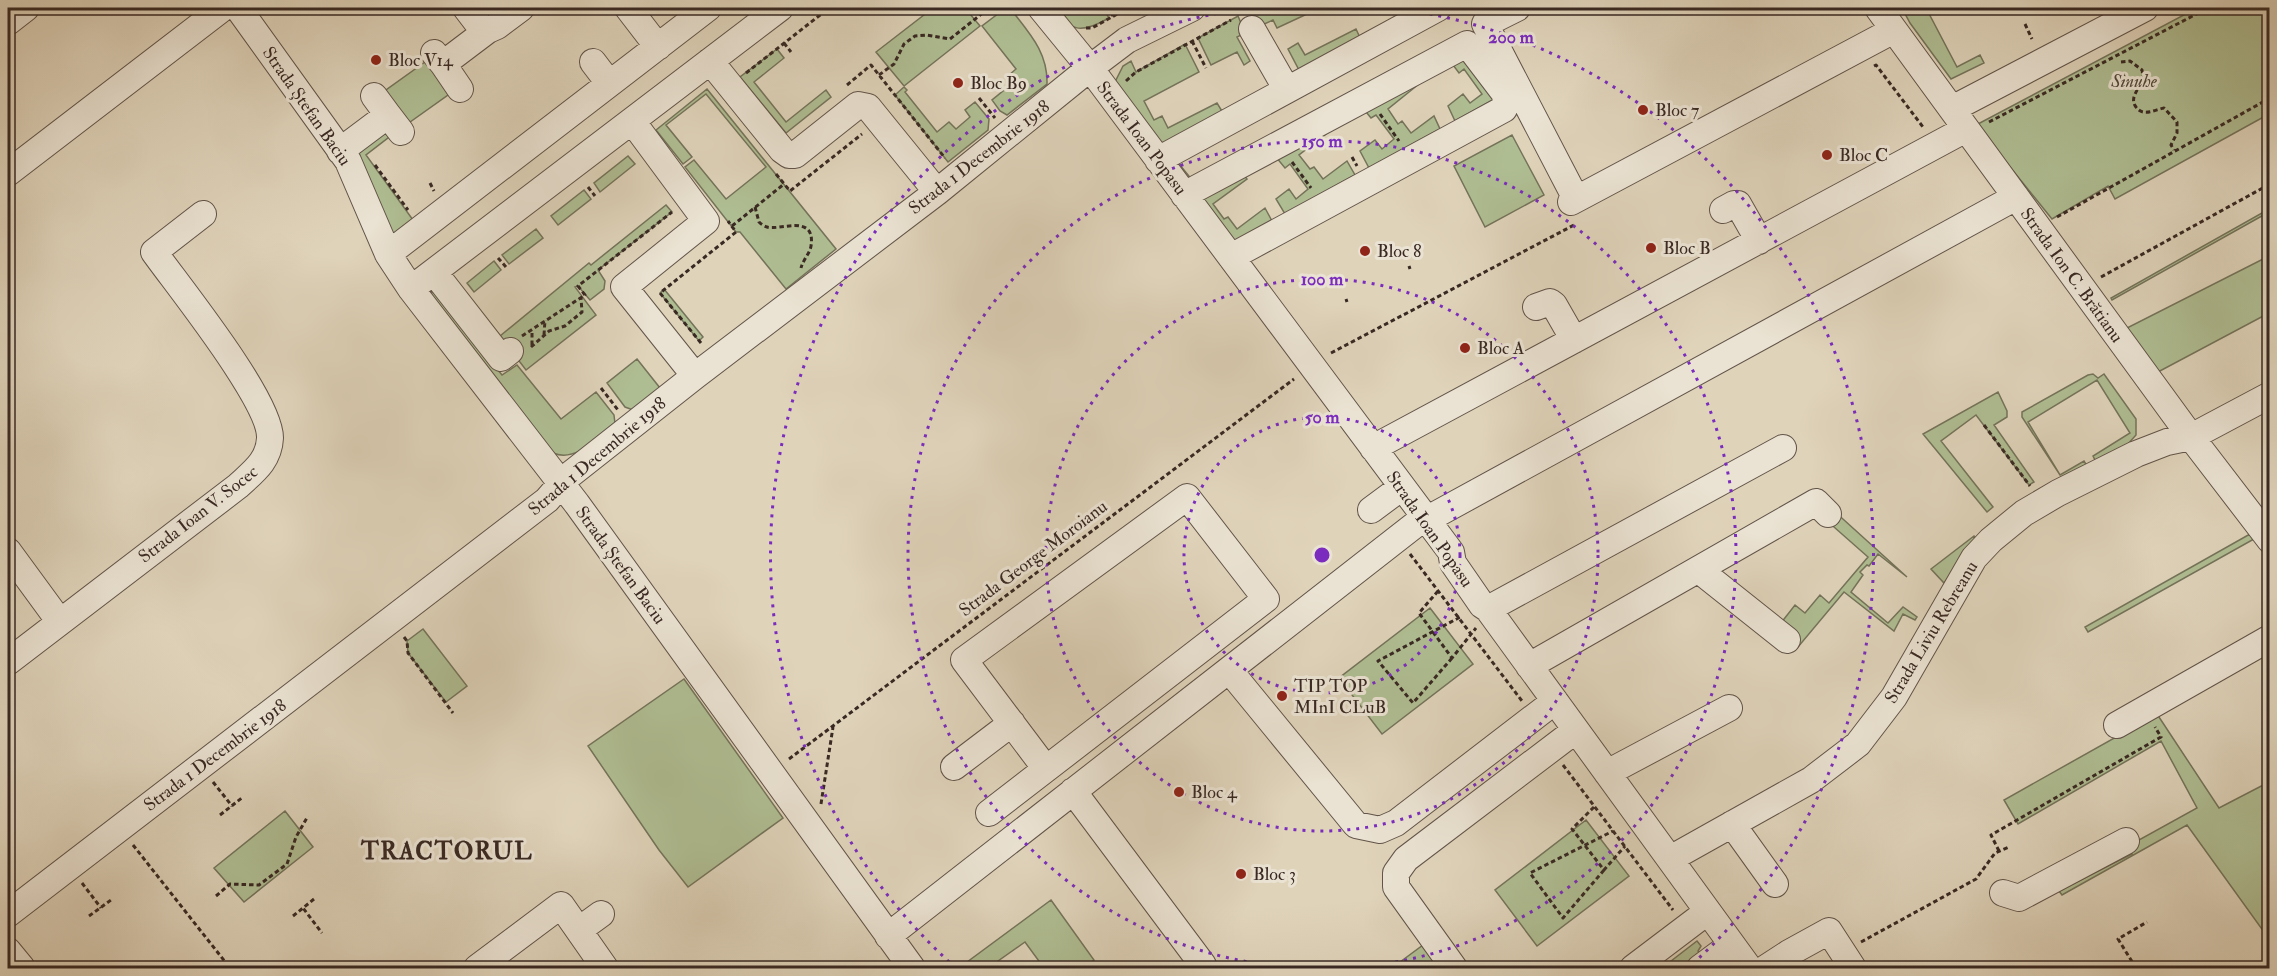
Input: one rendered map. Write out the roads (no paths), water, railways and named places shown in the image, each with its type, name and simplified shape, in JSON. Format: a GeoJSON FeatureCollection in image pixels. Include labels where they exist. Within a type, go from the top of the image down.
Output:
{"type":"FeatureCollection","features":[{"type":"Feature","properties":{"kind":"street"},"geometry":{"type":"LineString","coordinates":[[8,22],[26,8]]}},
{"type":"Feature","properties":{"kind":"street"},"geometry":{"type":"LineString","coordinates":[[8,173],[223,8]]}},
{"type":"Feature","properties":{"kind":"street","name":"Strada Ștefan Baciu"},"geometry":{"type":"LineString","coordinates":[[238,8],[348,161],[388,254],[411,289],[561,484],[912,969]]}},
{"type":"Feature","properties":{"kind":"street"},"geometry":{"type":"LineString","coordinates":[[466,8],[479,25],[488,30]]}},
{"type":"Feature","properties":{"kind":"street"},"geometry":{"type":"LineString","coordinates":[[460,88],[439,58],[496,26],[521,8]]}},
{"type":"Feature","properties":{"kind":"street"},"geometry":{"type":"LineString","coordinates":[[628,8],[658,47]]}},
{"type":"Feature","properties":{"kind":"street"},"geometry":{"type":"LineString","coordinates":[[388,254],[708,8]]}},
{"type":"Feature","properties":{"kind":"street"},"geometry":{"type":"LineString","coordinates":[[411,289],[780,8]]}},
{"type":"Feature","properties":{"kind":"street","name":"Strada Ioan Popasu"},"geometry":{"type":"LineString","coordinates":[[1041,8],[1090,68],[1231,257],[1317,362],[1373,448],[1451,552],[1453,562],[1529,666],[1544,702],[1576,730],[1749,969]]}},
{"type":"Feature","properties":{"kind":"street","name":"Strada 1 Decembrie 1918"},"geometry":{"type":"LineString","coordinates":[[8,914],[547,500],[567,477],[695,376],[937,192],[1090,68],[1127,40],[1192,8]]}},
{"type":"Feature","properties":{"kind":"street"},"geometry":{"type":"LineString","coordinates":[[1184,195],[1467,44],[1485,24],[1517,8]]}},
{"type":"Feature","properties":{"kind":"street","name":"Strada Ion C. Brătianu"},"geometry":{"type":"LineString","coordinates":[[1878,8],[2016,197],[2095,286],[2191,437],[2270,540]]}},
{"type":"Feature","properties":{"kind":"street"},"geometry":{"type":"LineString","coordinates":[[1373,448],[1759,241],[1854,181],[1962,123],[2145,8]]}},
{"type":"Feature","properties":{"kind":"street"},"geometry":{"type":"LineString","coordinates":[[1158,160],[1287,90],[1424,11]]}},
{"type":"Feature","properties":{"kind":"street"},"geometry":{"type":"LineString","coordinates":[[1245,23],[1287,90]]}},
{"type":"Feature","properties":{"kind":"street"},"geometry":{"type":"LineString","coordinates":[[1485,24],[1577,207],[1894,30]]}},
{"type":"Feature","properties":{"kind":"street"},"geometry":{"type":"LineString","coordinates":[[1231,257],[1504,109],[1505,94],[1467,44]]}},
{"type":"Feature","properties":{"kind":"street"},"geometry":{"type":"LineString","coordinates":[[710,61],[782,150],[789,155],[795,155],[858,105],[862,105],[868,107],[937,192]]}},
{"type":"Feature","properties":{"kind":"street"},"geometry":{"type":"LineString","coordinates":[[593,62],[609,83]]}},
{"type":"Feature","properties":{"kind":"street"},"geometry":{"type":"LineString","coordinates":[[340,151],[387,114]]}},
{"type":"Feature","properties":{"kind":"street"},"geometry":{"type":"LineString","coordinates":[[632,121],[706,220],[624,287],[695,376]]}},
{"type":"Feature","properties":{"kind":"street"},"geometry":{"type":"LineString","coordinates":[[888,936],[1425,518],[2016,197]]}},
{"type":"Feature","properties":{"kind":"street"},"geometry":{"type":"LineString","coordinates":[[1723,210],[1738,204],[1759,241]]}},
{"type":"Feature","properties":{"kind":"street","name":"Strada Ioan V. Socec"},"geometry":{"type":"LineString","coordinates":[[8,662],[238,486],[264,462],[270,438],[264,413],[247,381],[154,252],[203,214]]}},
{"type":"Feature","properties":{"kind":"street"},"geometry":{"type":"LineString","coordinates":[[434,272],[501,358],[521,346]]}},
{"type":"Feature","properties":{"kind":"street"},"geometry":{"type":"LineString","coordinates":[[1536,307],[1550,302],[1554,305],[1574,340]]}},
{"type":"Feature","properties":{"kind":"street","name":"Strada Liviu Rebreanu"},"geometry":{"type":"LineString","coordinates":[[1670,859],[1812,780],[1858,744],[1894,697],[1974,558],[2037,495],[2167,442],[2191,437],[2270,395]]}},
{"type":"Feature","properties":{"kind":"street"},"geometry":{"type":"LineString","coordinates":[[1486,608],[1783,448]]}},
{"type":"Feature","properties":{"kind":"street"},"geometry":{"type":"LineString","coordinates":[[1371,510],[1402,487]]}},
{"type":"Feature","properties":{"kind":"street"},"geometry":{"type":"LineString","coordinates":[[989,813],[1046,769],[1201,643],[1266,599],[1187,497],[964,660],[1046,769]]}},
{"type":"Feature","properties":{"kind":"street"},"geometry":{"type":"LineString","coordinates":[[1529,666],[1816,502],[1828,514]]}},
{"type":"Feature","properties":{"kind":"street"},"geometry":{"type":"LineString","coordinates":[[8,551],[60,622]]}},
{"type":"Feature","properties":{"kind":"street"},"geometry":{"type":"LineString","coordinates":[[1699,570],[1787,640]]}},
{"type":"Feature","properties":{"kind":"street"},"geometry":{"type":"LineString","coordinates":[[2117,725],[2270,638]]}},
{"type":"Feature","properties":{"kind":"street"},"geometry":{"type":"LineString","coordinates":[[1201,643],[1356,825],[1380,830],[1396,823],[1544,702]]}},
{"type":"Feature","properties":{"kind":"street"},"geometry":{"type":"LineString","coordinates":[[1607,773],[1729,708]]}},
{"type":"Feature","properties":{"kind":"street"},"geometry":{"type":"LineString","coordinates":[[954,766],[1012,723]]}},
{"type":"Feature","properties":{"kind":"street"},"geometry":{"type":"LineString","coordinates":[[1454,969],[1396,887],[1396,873],[1406,859],[1576,730]]}},
{"type":"Feature","properties":{"kind":"street"},"geometry":{"type":"LineString","coordinates":[[1073,791],[1206,963]]}},
{"type":"Feature","properties":{"kind":"street"},"geometry":{"type":"LineString","coordinates":[[1732,824],[1775,884]]}},
{"type":"Feature","properties":{"kind":"street"},"geometry":{"type":"LineString","coordinates":[[2003,893],[2019,898],[2126,841]]}},
{"type":"Feature","properties":{"kind":"street"},"geometry":{"type":"LineString","coordinates":[[477,969],[561,905],[605,969]]}},
{"type":"Feature","properties":{"kind":"street"},"geometry":{"type":"LineString","coordinates":[[1633,969],[1707,912]]}},
{"type":"Feature","properties":{"kind":"street"},"geometry":{"type":"LineString","coordinates":[[579,930],[601,914]]}},
{"type":"Feature","properties":{"kind":"street"},"geometry":{"type":"LineString","coordinates":[[1766,969],[1789,953],[1829,931],[1848,960]]}},
{"type":"Feature","properties":{"kind":"street"},"geometry":{"type":"LineString","coordinates":[[1700,969],[1731,945]]}},
{"type":"Feature","properties":{"kind":"street"},"geometry":{"type":"LineString","coordinates":[[8,951],[22,969]]}},
{"type":"Feature","properties":{"kind":"place","name":"Bloc V14"},"geometry":{"type":"Point","coordinates":[376,60]}},
{"type":"Feature","properties":{"kind":"place","name":"Bloc B9"},"geometry":{"type":"Point","coordinates":[958,83]}},
{"type":"Feature","properties":{"kind":"place","name":"Bloc 7"},"geometry":{"type":"Point","coordinates":[1643,110]}},
{"type":"Feature","properties":{"kind":"place","name":"Bloc C"},"geometry":{"type":"Point","coordinates":[1827,155]}},
{"type":"Feature","properties":{"kind":"place","name":"Bloc B"},"geometry":{"type":"Point","coordinates":[1651,248]}},
{"type":"Feature","properties":{"kind":"place","name":"Bloc 8"},"geometry":{"type":"Point","coordinates":[1365,251]}},
{"type":"Feature","properties":{"kind":"place","name":"Bloc A"},"geometry":{"type":"Point","coordinates":[1465,348]}},
{"type":"Feature","properties":{"kind":"place","name":"TIP TOP MInI CLuB"},"geometry":{"type":"Point","coordinates":[1282,696]}},
{"type":"Feature","properties":{"kind":"place","name":"Bloc 4"},"geometry":{"type":"Point","coordinates":[1179,792]}},
{"type":"Feature","properties":{"kind":"place","name":"Bloc 3"},"geometry":{"type":"Point","coordinates":[1241,874]}},
{"type":"Feature","properties":{"kind":"district","name":"TRACTORUL"},"geometry":{"type":"Point","coordinates":[447,851]}},
{"type":"Feature","properties":{"kind":"park label","name":"Sinuhe"},"geometry":{"type":"Point","coordinates":[2134,81]}}]}
